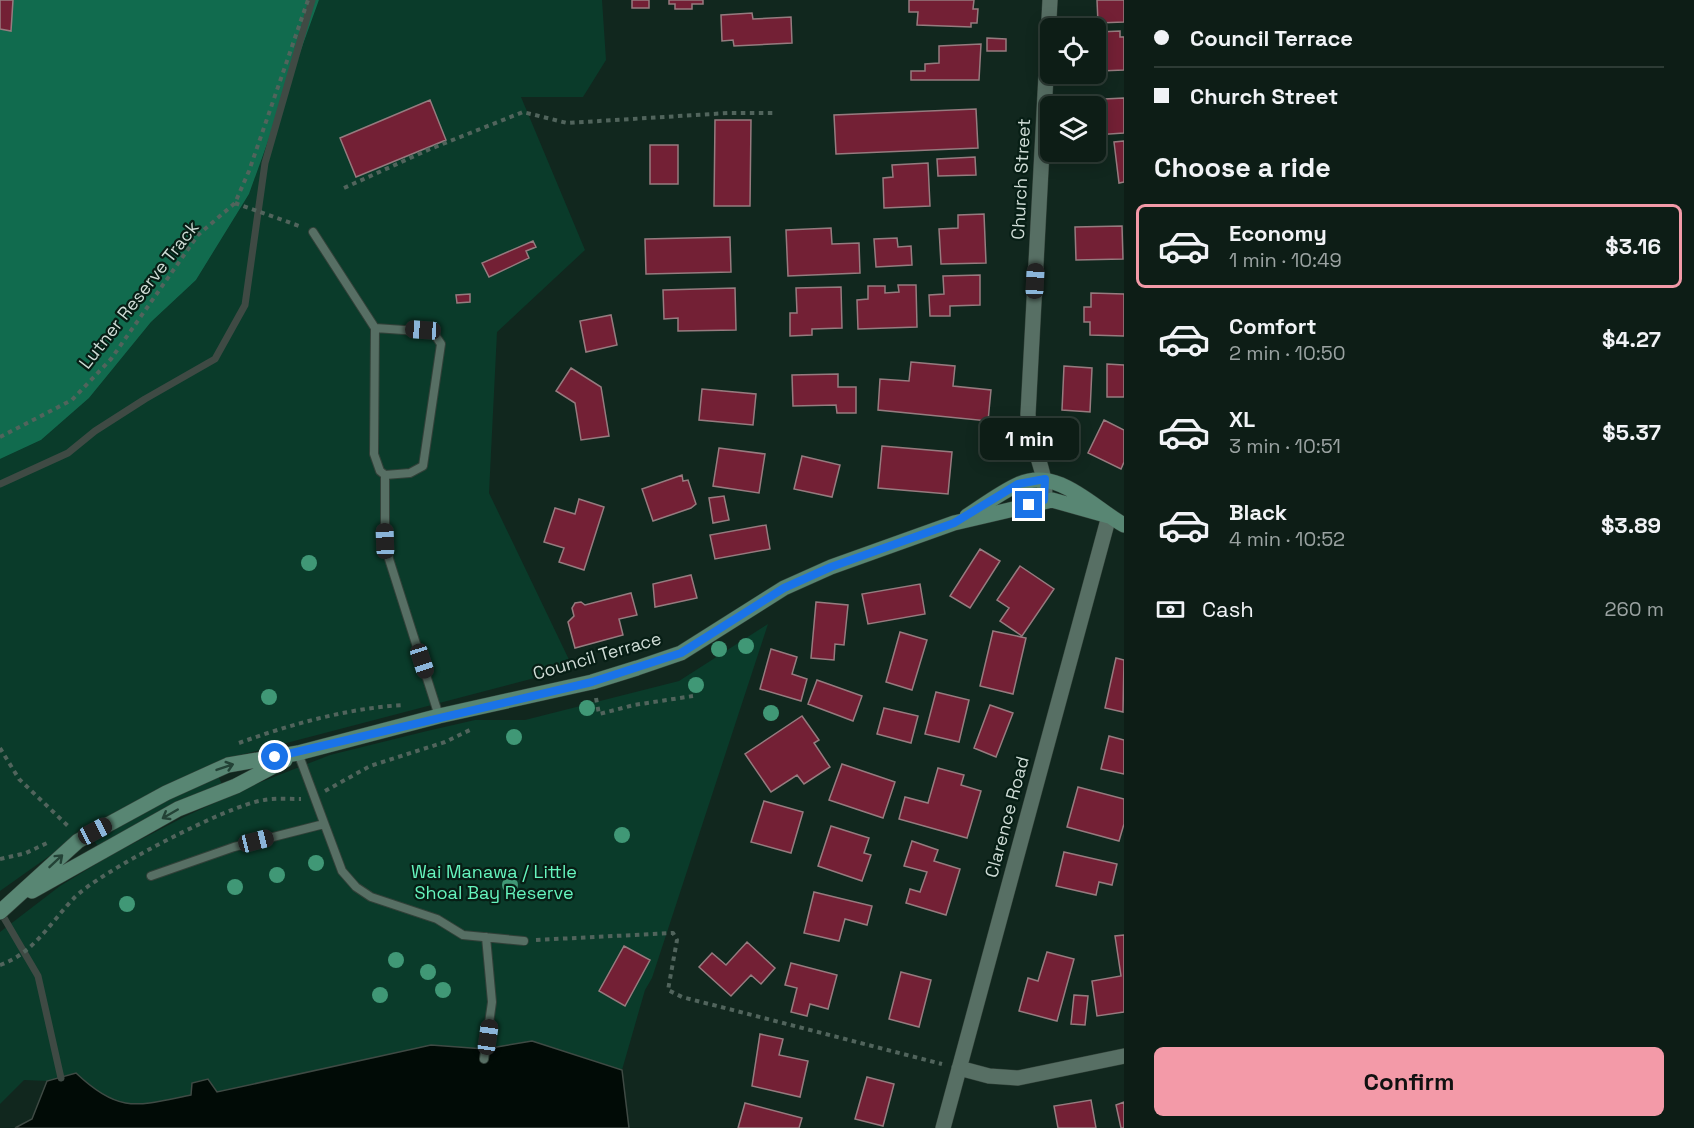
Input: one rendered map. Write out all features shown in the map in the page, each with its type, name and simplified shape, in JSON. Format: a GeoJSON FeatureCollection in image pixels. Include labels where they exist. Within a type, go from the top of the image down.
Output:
{"type":"FeatureCollection","features":[{"type":"Feature","properties":{"kind":"street","name":"Church Street"},"geometry":{"type":"LineString","coordinates":[[1044,500],[1045,479],[1032,446],[1028,414],[1050,0]]}},
{"type":"Feature","properties":{"kind":"street"},"geometry":{"type":"LineString","coordinates":[[1045,479],[1059,483],[1124,525]]}},
{"type":"Feature","properties":{"kind":"street","name":"Council Terrace"},"geometry":{"type":"LineString","coordinates":[[954,523],[1018,484],[1045,479]]}},
{"type":"Feature","properties":{"kind":"street"},"geometry":{"type":"LineString","coordinates":[[1044,500],[1059,501],[1109,516]]}},
{"type":"Feature","properties":{"kind":"street","name":"Council Terrace"},"geometry":{"type":"LineString","coordinates":[[298,753],[439,716],[592,682],[681,653],[794,584],[831,567],[954,523],[1044,500]]}},
{"type":"Feature","properties":{"kind":"street","name":"Clarence Road"},"geometry":{"type":"LineString","coordinates":[[943,1128],[1109,516]]}},
{"type":"Feature","properties":{"kind":"street"},"geometry":{"type":"LineString","coordinates":[[13,901],[178,809],[236,786],[298,753]]}},
{"type":"Feature","properties":{"kind":"street"},"geometry":{"type":"LineString","coordinates":[[0,912],[78,841],[166,793],[228,765],[298,753]]}},
{"type":"Feature","properties":{"kind":"street"},"geometry":{"type":"LineString","coordinates":[[959,1068],[989,1076],[1018,1078],[1124,1056]]}},
{"type":"Feature","properties":{"kind":"lane"},"geometry":{"type":"LineString","coordinates":[[313,232],[375,328],[374,454],[380,471],[385,475],[410,473],[423,466],[441,344],[433,332],[375,328]]}},
{"type":"Feature","properties":{"kind":"lane"},"geometry":{"type":"LineString","coordinates":[[385,475],[385,541],[389,559],[439,716]]}},
{"type":"Feature","properties":{"kind":"lane"},"geometry":{"type":"LineString","coordinates":[[298,753],[342,871],[356,887],[371,897],[437,919],[463,935],[524,941]]}},
{"type":"Feature","properties":{"kind":"lane"},"geometry":{"type":"LineString","coordinates":[[151,876],[234,847],[324,824]]}},
{"type":"Feature","properties":{"kind":"lane"},"geometry":{"type":"LineString","coordinates":[[484,1059],[492,1002],[486,937]]}},
{"type":"Feature","properties":{"kind":"path","name":"Lutner Reserve Track"},"geometry":{"type":"LineString","coordinates":[[0,437],[72,400],[111,359],[198,235],[235,203],[253,160],[308,0]]}},
{"type":"Feature","properties":{"kind":"path"},"geometry":{"type":"LineString","coordinates":[[344,188],[430,149],[523,112],[567,123],[728,113],[774,113]]}},
{"type":"Feature","properties":{"kind":"path"},"geometry":{"type":"LineString","coordinates":[[235,203],[313,232]]}},
{"type":"Feature","properties":{"kind":"path"},"geometry":{"type":"LineString","coordinates":[[595,694],[599,714],[634,705],[693,696]]}},
{"type":"Feature","properties":{"kind":"path"},"geometry":{"type":"LineString","coordinates":[[0,965],[15,958],[42,938],[75,897],[182,832],[264,800],[302,799],[370,766],[446,742],[476,726]]}},
{"type":"Feature","properties":{"kind":"path"},"geometry":{"type":"LineString","coordinates":[[0,748],[20,779],[70,828]]}},
{"type":"Feature","properties":{"kind":"path"},"geometry":{"type":"LineString","coordinates":[[524,941],[672,933],[677,940],[668,990],[682,997],[942,1064]]}},
{"type":"Feature","properties":{"kind":"green space"},"geometry":{"type":"Polygon","coordinates":[[[0,0],[319,0],[249,194],[196,280],[151,322],[89,398],[41,440],[0,459],[0,0]]]}},
{"type":"Feature","properties":{"kind":"green space"},"geometry":{"type":"Polygon","coordinates":[[[319,0],[602,0],[606,60],[583,97],[521,97],[585,250],[497,332],[489,493],[573,668],[229,758],[86,830],[0,891],[0,459],[41,440],[89,398],[151,322],[196,280],[249,194],[319,0]]]}},
{"type":"Feature","properties":{"kind":"green space","name":"Wai Manawa / Little Shoal Bay Reserve"},"geometry":{"type":"Polygon","coordinates":[[[768,624],[652,978],[645,990],[622,1070],[629,1128],[15,1128],[32,1119],[47,1081],[24,1080],[0,1104],[0,932],[60,886],[111,855],[184,817],[256,784],[330,755],[475,720],[525,720],[679,681],[768,624]]]}},
{"type":"Feature","properties":{"kind":"green space"},"geometry":{"type":"Polygon","coordinates":[[[218,776],[222,784],[99,847],[94,841],[168,799],[218,776]]]}},
{"type":"Feature","properties":{"kind":"shaded area"},"geometry":{"type":"Polygon","coordinates":[[[532,1041],[622,1070],[629,1128],[15,1128],[32,1119],[47,1081],[76,1073],[91,1086],[117,1101],[142,1104],[191,1095],[192,1083],[208,1079],[217,1092],[431,1045],[485,1049],[532,1041]]]}},
{"type":"Feature","properties":{"kind":"building"},"geometry":{"type":"Polygon","coordinates":[[[0,0],[13,0],[11,31],[0,29],[0,0]]]}},
{"type":"Feature","properties":{"kind":"building"},"geometry":{"type":"Polygon","coordinates":[[[632,0],[649,0],[649,8],[632,8],[632,0]]]}},
{"type":"Feature","properties":{"kind":"building"},"geometry":{"type":"Polygon","coordinates":[[[669,0],[703,0],[703,4],[692,4],[692,9],[675,9],[675,4],[669,4],[669,0]]]}},
{"type":"Feature","properties":{"kind":"building"},"geometry":{"type":"Polygon","coordinates":[[[909,0],[974,0],[973,9],[978,9],[977,23],[971,23],[971,27],[917,25],[918,12],[909,12],[909,0]]]}},
{"type":"Feature","properties":{"kind":"building"},"geometry":{"type":"Polygon","coordinates":[[[1097,0],[1124,0],[1124,22],[1106,23],[1106,18],[1098,18],[1097,0]]]}},
{"type":"Feature","properties":{"kind":"building"},"geometry":{"type":"Polygon","coordinates":[[[752,13],[753,19],[791,17],[792,43],[734,46],[733,40],[722,41],[721,15],[752,13]]]}},
{"type":"Feature","properties":{"kind":"building"},"geometry":{"type":"Polygon","coordinates":[[[1120,31],[1120,37],[1124,37],[1124,70],[1106,71],[1106,32],[1120,31]]]}},
{"type":"Feature","properties":{"kind":"building"},"geometry":{"type":"Polygon","coordinates":[[[987,38],[1006,39],[1006,51],[987,51],[987,38]]]}},
{"type":"Feature","properties":{"kind":"building"},"geometry":{"type":"Polygon","coordinates":[[[981,44],[979,80],[911,80],[911,71],[925,71],[925,64],[939,63],[939,46],[981,44]]]}},
{"type":"Feature","properties":{"kind":"building"},"geometry":{"type":"Polygon","coordinates":[[[1124,98],[1124,133],[1106,134],[1106,99],[1124,98]]]}},
{"type":"Feature","properties":{"kind":"building"},"geometry":{"type":"Polygon","coordinates":[[[430,100],[446,140],[356,177],[340,138],[430,100]]]}},
{"type":"Feature","properties":{"kind":"building"},"geometry":{"type":"Polygon","coordinates":[[[976,109],[978,148],[836,154],[834,115],[976,109]]]}},
{"type":"Feature","properties":{"kind":"building"},"geometry":{"type":"Polygon","coordinates":[[[715,120],[751,120],[750,206],[714,206],[715,120]]]}},
{"type":"Feature","properties":{"kind":"building"},"geometry":{"type":"Polygon","coordinates":[[[1124,141],[1124,182],[1119,183],[1114,142],[1124,141]]]}},
{"type":"Feature","properties":{"kind":"building"},"geometry":{"type":"Polygon","coordinates":[[[650,145],[678,145],[678,184],[650,184],[650,145]]]}},
{"type":"Feature","properties":{"kind":"building"},"geometry":{"type":"Polygon","coordinates":[[[975,157],[976,175],[938,176],[937,159],[975,157]]]}},
{"type":"Feature","properties":{"kind":"building"},"geometry":{"type":"Polygon","coordinates":[[[928,163],[930,206],[884,208],[883,178],[893,177],[892,165],[928,163]]]}},
{"type":"Feature","properties":{"kind":"building"},"geometry":{"type":"Polygon","coordinates":[[[984,214],[986,263],[941,264],[939,229],[958,228],[958,215],[984,214]]]}},
{"type":"Feature","properties":{"kind":"building"},"geometry":{"type":"Polygon","coordinates":[[[1122,226],[1123,259],[1076,260],[1075,227],[1122,226]]]}},
{"type":"Feature","properties":{"kind":"building"},"geometry":{"type":"Polygon","coordinates":[[[831,228],[832,244],[859,243],[860,273],[788,276],[786,230],[831,228]]]}},
{"type":"Feature","properties":{"kind":"building"},"geometry":{"type":"Polygon","coordinates":[[[730,237],[731,272],[646,274],[645,239],[730,237]]]}},
{"type":"Feature","properties":{"kind":"building"},"geometry":{"type":"Polygon","coordinates":[[[897,238],[898,247],[911,246],[912,265],[876,267],[874,239],[897,238]]]}},
{"type":"Feature","properties":{"kind":"building"},"geometry":{"type":"Polygon","coordinates":[[[533,241],[536,247],[526,251],[529,258],[489,277],[482,263],[533,241]]]}},
{"type":"Feature","properties":{"kind":"building"},"geometry":{"type":"Polygon","coordinates":[[[980,275],[980,305],[950,306],[950,316],[930,316],[929,295],[944,294],[943,276],[980,275]]]}},
{"type":"Feature","properties":{"kind":"building"},"geometry":{"type":"Polygon","coordinates":[[[898,285],[916,285],[917,327],[858,329],[857,300],[868,299],[868,286],[885,286],[885,293],[899,292],[898,285]]]}},
{"type":"Feature","properties":{"kind":"building"},"geometry":{"type":"Polygon","coordinates":[[[841,287],[842,328],[812,329],[812,335],[790,336],[790,313],[797,313],[796,288],[841,287]]]}},
{"type":"Feature","properties":{"kind":"building"},"geometry":{"type":"Polygon","coordinates":[[[735,288],[736,330],[678,331],[678,318],[664,319],[663,290],[735,288]]]}},
{"type":"Feature","properties":{"kind":"building"},"geometry":{"type":"Polygon","coordinates":[[[1091,293],[1124,294],[1124,336],[1090,335],[1090,322],[1084,322],[1084,307],[1091,307],[1091,293]]]}},
{"type":"Feature","properties":{"kind":"building"},"geometry":{"type":"Polygon","coordinates":[[[470,294],[470,302],[457,303],[456,295],[470,294]]]}},
{"type":"Feature","properties":{"kind":"building"},"geometry":{"type":"Polygon","coordinates":[[[611,315],[617,345],[586,352],[580,321],[611,315]]]}},
{"type":"Feature","properties":{"kind":"building"},"geometry":{"type":"Polygon","coordinates":[[[911,362],[955,366],[953,386],[991,390],[988,421],[878,410],[880,379],[909,381],[911,362]]]}},
{"type":"Feature","properties":{"kind":"building"},"geometry":{"type":"Polygon","coordinates":[[[1107,364],[1124,365],[1124,397],[1107,397],[1107,364]]]}},
{"type":"Feature","properties":{"kind":"building"},"geometry":{"type":"Polygon","coordinates":[[[1064,366],[1092,368],[1090,412],[1062,410],[1064,366]]]}},
{"type":"Feature","properties":{"kind":"building"},"geometry":{"type":"Polygon","coordinates":[[[571,368],[601,387],[609,436],[581,440],[575,403],[556,391],[571,368]]]}},
{"type":"Feature","properties":{"kind":"building"},"geometry":{"type":"Polygon","coordinates":[[[838,374],[838,387],[856,387],[856,413],[837,413],[836,405],[793,406],[792,375],[838,374]]]}},
{"type":"Feature","properties":{"kind":"building"},"geometry":{"type":"Polygon","coordinates":[[[702,389],[756,394],[753,425],[699,420],[702,389]]]}},
{"type":"Feature","properties":{"kind":"building"},"geometry":{"type":"Polygon","coordinates":[[[1104,420],[1124,430],[1124,462],[1121,469],[1088,453],[1104,420]]]}},
{"type":"Feature","properties":{"kind":"building"},"geometry":{"type":"Polygon","coordinates":[[[882,446],[952,452],[948,494],[878,488],[882,446]]]}},
{"type":"Feature","properties":{"kind":"building"},"geometry":{"type":"Polygon","coordinates":[[[719,448],[765,454],[759,493],[713,486],[719,448]]]}},
{"type":"Feature","properties":{"kind":"building"},"geometry":{"type":"Polygon","coordinates":[[[802,456],[840,465],[832,497],[794,489],[802,456]]]}},
{"type":"Feature","properties":{"kind":"building"},"geometry":{"type":"Polygon","coordinates":[[[682,475],[683,481],[688,480],[696,504],[691,508],[653,521],[642,489],[682,475]]]}},
{"type":"Feature","properties":{"kind":"building"},"geometry":{"type":"Polygon","coordinates":[[[724,496],[729,520],[713,523],[709,498],[724,496]]]}},
{"type":"Feature","properties":{"kind":"building"},"geometry":{"type":"Polygon","coordinates":[[[579,499],[604,507],[584,570],[559,562],[564,548],[544,542],[555,508],[575,514],[579,499]]]}},
{"type":"Feature","properties":{"kind":"building"},"geometry":{"type":"Polygon","coordinates":[[[766,525],[770,549],[715,559],[710,535],[766,525]]]}},
{"type":"Feature","properties":{"kind":"building"},"geometry":{"type":"Polygon","coordinates":[[[980,549],[1000,561],[970,608],[950,596],[980,549]]]}},
{"type":"Feature","properties":{"kind":"building"},"geometry":{"type":"Polygon","coordinates":[[[1020,566],[1054,589],[1022,636],[1000,621],[1009,608],[997,600],[1020,566]]]}},
{"type":"Feature","properties":{"kind":"building"},"geometry":{"type":"Polygon","coordinates":[[[691,575],[697,598],[655,607],[653,584],[691,575]]]}},
{"type":"Feature","properties":{"kind":"building"},"geometry":{"type":"Polygon","coordinates":[[[920,584],[925,614],[868,624],[862,594],[920,584]]]}},
{"type":"Feature","properties":{"kind":"building"},"geometry":{"type":"Polygon","coordinates":[[[631,593],[637,615],[619,619],[623,635],[575,648],[568,622],[574,616],[572,608],[575,603],[581,602],[585,605],[631,593]]]}},
{"type":"Feature","properties":{"kind":"building"},"geometry":{"type":"Polygon","coordinates":[[[816,602],[848,605],[844,645],[835,644],[834,660],[811,658],[816,602]]]}},
{"type":"Feature","properties":{"kind":"building"},"geometry":{"type":"Polygon","coordinates":[[[993,631],[1026,638],[1013,694],[980,686],[993,631]]]}},
{"type":"Feature","properties":{"kind":"building"},"geometry":{"type":"Polygon","coordinates":[[[900,632],[927,640],[912,690],[886,682],[900,632]]]}},
{"type":"Feature","properties":{"kind":"building"},"geometry":{"type":"Polygon","coordinates":[[[771,649],[797,657],[792,674],[807,679],[801,701],[760,689],[771,649]]]}},
{"type":"Feature","properties":{"kind":"building"},"geometry":{"type":"Polygon","coordinates":[[[1116,658],[1124,660],[1123,712],[1105,708],[1116,658]]]}},
{"type":"Feature","properties":{"kind":"building"},"geometry":{"type":"Polygon","coordinates":[[[817,680],[862,696],[853,721],[808,704],[817,680]]]}},
{"type":"Feature","properties":{"kind":"building"},"geometry":{"type":"Polygon","coordinates":[[[936,692],[969,700],[959,742],[925,734],[936,692]]]}},
{"type":"Feature","properties":{"kind":"building"},"geometry":{"type":"Polygon","coordinates":[[[990,705],[1013,713],[996,757],[974,748],[990,705]]]}},
{"type":"Feature","properties":{"kind":"building"},"geometry":{"type":"Polygon","coordinates":[[[884,708],[918,716],[911,743],[877,734],[884,708]]]}},
{"type":"Feature","properties":{"kind":"building"},"geometry":{"type":"Polygon","coordinates":[[[802,716],[819,740],[814,743],[830,767],[804,784],[797,775],[771,792],[745,754],[802,716]]]}},
{"type":"Feature","properties":{"kind":"building"},"geometry":{"type":"Polygon","coordinates":[[[1109,736],[1124,740],[1124,774],[1101,769],[1109,736]]]}},
{"type":"Feature","properties":{"kind":"building"},"geometry":{"type":"Polygon","coordinates":[[[842,764],[895,782],[883,818],[829,800],[842,764]]]}},
{"type":"Feature","properties":{"kind":"building"},"geometry":{"type":"Polygon","coordinates":[[[938,768],[964,775],[961,785],[981,791],[967,838],[899,819],[905,797],[928,803],[938,768]]]}},
{"type":"Feature","properties":{"kind":"building"},"geometry":{"type":"Polygon","coordinates":[[[1078,787],[1124,799],[1124,824],[1119,841],[1067,827],[1078,787]]]}},
{"type":"Feature","properties":{"kind":"building"},"geometry":{"type":"Polygon","coordinates":[[[764,801],[803,812],[791,853],[751,842],[764,801]]]}},
{"type":"Feature","properties":{"kind":"building"},"geometry":{"type":"Polygon","coordinates":[[[831,826],[869,838],[864,853],[871,855],[862,881],[818,866],[831,826]]]}},
{"type":"Feature","properties":{"kind":"building"},"geometry":{"type":"Polygon","coordinates":[[[912,841],[938,850],[934,861],[960,869],[946,915],[906,903],[910,889],[920,892],[927,872],[904,866],[912,841]]]}},
{"type":"Feature","properties":{"kind":"building"},"geometry":{"type":"Polygon","coordinates":[[[1064,852],[1117,864],[1112,885],[1099,882],[1096,895],[1056,886],[1064,852]]]}},
{"type":"Feature","properties":{"kind":"building"},"geometry":{"type":"Polygon","coordinates":[[[814,892],[872,906],[867,925],[845,919],[839,941],[804,933],[814,892]]]}},
{"type":"Feature","properties":{"kind":"building"},"geometry":{"type":"Polygon","coordinates":[[[1124,935],[1124,1012],[1097,1016],[1092,981],[1121,976],[1115,936],[1124,935]]]}},
{"type":"Feature","properties":{"kind":"building"},"geometry":{"type":"Polygon","coordinates":[[[747,942],[775,968],[761,984],[751,975],[731,996],[699,967],[712,953],[726,965],[747,942]]]}},
{"type":"Feature","properties":{"kind":"building"},"geometry":{"type":"Polygon","coordinates":[[[624,946],[650,960],[625,1006],[599,991],[624,946]]]}},
{"type":"Feature","properties":{"kind":"building"},"geometry":{"type":"Polygon","coordinates":[[[1047,952],[1074,959],[1057,1021],[1019,1011],[1028,978],[1038,981],[1047,952]]]}},
{"type":"Feature","properties":{"kind":"building"},"geometry":{"type":"Polygon","coordinates":[[[791,963],[837,975],[828,1009],[810,1004],[807,1016],[791,1012],[797,988],[785,985],[791,963]]]}},
{"type":"Feature","properties":{"kind":"building"},"geometry":{"type":"Polygon","coordinates":[[[901,972],[931,980],[919,1027],[889,1019],[901,972]]]}},
{"type":"Feature","properties":{"kind":"building"},"geometry":{"type":"Polygon","coordinates":[[[1074,995],[1088,996],[1085,1025],[1071,1024],[1074,995]]]}},
{"type":"Feature","properties":{"kind":"building"},"geometry":{"type":"Polygon","coordinates":[[[760,1034],[783,1039],[779,1055],[808,1061],[800,1097],[752,1086],[760,1034]]]}},
{"type":"Feature","properties":{"kind":"building"},"geometry":{"type":"Polygon","coordinates":[[[867,1077],[894,1084],[883,1126],[855,1119],[867,1077]]]}},
{"type":"Feature","properties":{"kind":"building"},"geometry":{"type":"Polygon","coordinates":[[[1091,1100],[1096,1128],[1058,1128],[1054,1106],[1091,1100]]]}},
{"type":"Feature","properties":{"kind":"building"},"geometry":{"type":"Polygon","coordinates":[[[1124,1102],[1124,1128],[1121,1128],[1116,1105],[1124,1102]]]}},
{"type":"Feature","properties":{"kind":"building"},"geometry":{"type":"Polygon","coordinates":[[[745,1103],[802,1118],[799,1128],[738,1128],[745,1103]]]}},
{"type":"Feature","properties":{"kind":"waterway"},"geometry":{"type":"LineString","coordinates":[[0,484],[68,453],[95,431],[145,399],[215,359],[245,305],[265,163],[312,0]]}},
{"type":"Feature","properties":{"kind":"waterway"},"geometry":{"type":"LineString","coordinates":[[0,911],[38,976],[61,1078]]}},
{"type":"Feature","properties":{"kind":"route"},"geometry":{"type":"LineString","coordinates":[[275,757],[439,716],[592,682],[681,653],[784,588],[831,567],[954,523],[1018,484],[1045,479],[1044,500],[1029,505]]}}]}
